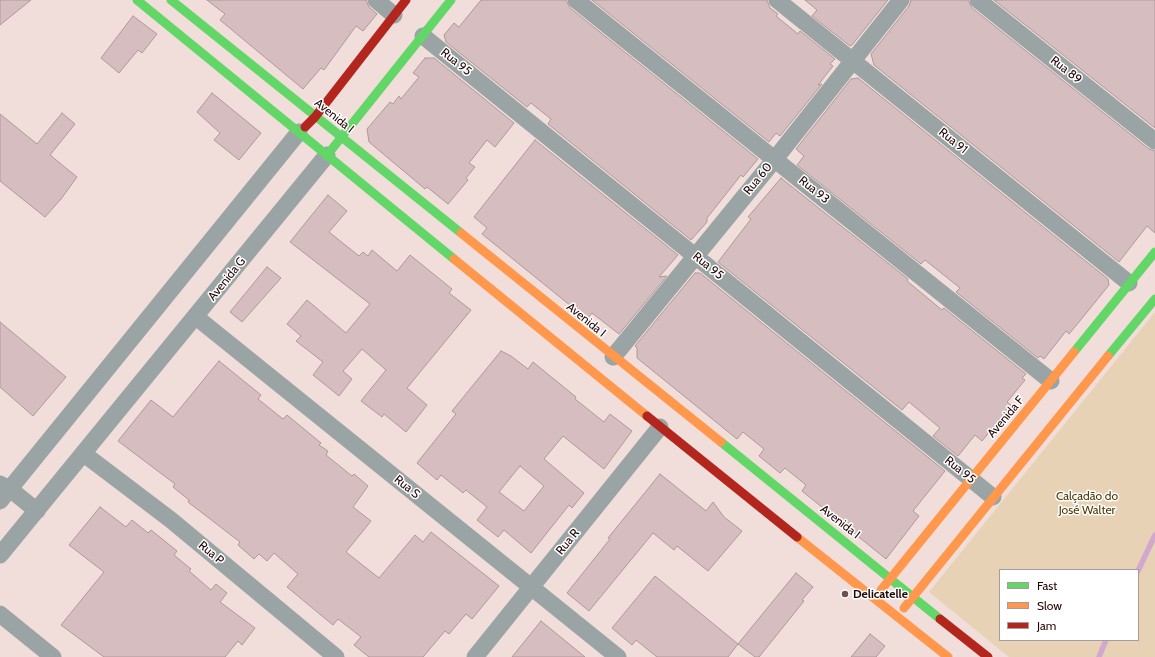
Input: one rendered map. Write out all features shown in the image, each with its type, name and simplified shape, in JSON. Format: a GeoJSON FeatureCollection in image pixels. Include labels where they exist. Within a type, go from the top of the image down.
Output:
{"type":"FeatureCollection","features":[{"type":"Feature","properties":{"kind":"street"},"geometry":{"type":"LineString","coordinates":[[137,0],[660,427],[948,657]]}},
{"type":"Feature","properties":{"kind":"street","name":"Avenida I"},"geometry":{"type":"LineString","coordinates":[[171,0],[613,357],[988,657]]}},
{"type":"Feature","properties":{"kind":"street"},"geometry":{"type":"LineString","coordinates":[[376,0],[394,15]]}},
{"type":"Feature","properties":{"kind":"street"},"geometry":{"type":"LineString","coordinates":[[37,511],[3,492],[299,132],[316,117],[406,0]]}},
{"type":"Feature","properties":{"kind":"street","name":"Avenida G"},"geometry":{"type":"LineString","coordinates":[[0,555],[196,317],[451,0]]}},
{"type":"Feature","properties":{"kind":"street","name":"Rua 93"},"geometry":{"type":"LineString","coordinates":[[576,0],[1051,381]]}},
{"type":"Feature","properties":{"kind":"street","name":"Rua 91"},"geometry":{"type":"LineString","coordinates":[[777,0],[1129,283]]}},
{"type":"Feature","properties":{"kind":"street","name":"Rua 60"},"geometry":{"type":"LineString","coordinates":[[613,357],[775,159],[901,0]]}},
{"type":"Feature","properties":{"kind":"street","name":"Rua 89"},"geometry":{"type":"LineString","coordinates":[[978,0],[1155,141]]}},
{"type":"Feature","properties":{"kind":"street","name":"Rua 95"},"geometry":{"type":"LineString","coordinates":[[423,36],[993,497]]}},
{"type":"Feature","properties":{"kind":"street","name":"Avenida F"},"geometry":{"type":"LineString","coordinates":[[874,598],[1155,252]]}},
{"type":"Feature","properties":{"kind":"street"},"geometry":{"type":"LineString","coordinates":[[897,617],[1155,299]]}},
{"type":"Feature","properties":{"kind":"street","name":"Rua S"},"geometry":{"type":"LineString","coordinates":[[196,317],[618,657]]}},
{"type":"Feature","properties":{"kind":"street","name":"Rua R"},"geometry":{"type":"LineString","coordinates":[[475,657],[660,427]]}},
{"type":"Feature","properties":{"kind":"street","name":"Rua P"},"geometry":{"type":"LineString","coordinates":[[84,454],[171,520],[336,657]]}},
{"type":"Feature","properties":{"kind":"street"},"geometry":{"type":"LineString","coordinates":[[0,614],[53,657]]}},
{"type":"Feature","properties":{"kind":"green space","name":"Calçadão do José Walter"},"geometry":{"type":"Polygon","coordinates":[[[1155,312],[1155,657],[1009,657],[929,592],[1155,312]]]}},
{"type":"Feature","properties":{"kind":"building"},"geometry":{"type":"Polygon","coordinates":[[[0,0],[31,0],[0,25],[0,0]]]}},
{"type":"Feature","properties":{"kind":"building"},"geometry":{"type":"Polygon","coordinates":[[[207,0],[366,0],[369,7],[377,14],[363,31],[356,26],[324,70],[321,68],[303,89],[220,20],[225,14],[207,0]]]}},
{"type":"Feature","properties":{"kind":"building"},"geometry":{"type":"Polygon","coordinates":[[[481,0],[566,0],[570,8],[758,159],[743,177],[741,175],[707,218],[707,222],[691,240],[548,124],[551,119],[531,103],[527,107],[446,42],[444,35],[454,23],[459,27],[481,0]]]}},
{"type":"Feature","properties":{"kind":"building"},"geometry":{"type":"Polygon","coordinates":[[[592,0],[767,0],[770,8],[778,14],[776,16],[798,34],[800,31],[835,59],[830,64],[833,66],[818,85],[822,84],[780,136],[776,133],[769,142],[592,0]]]}},
{"type":"Feature","properties":{"kind":"building"},"geometry":{"type":"Polygon","coordinates":[[[805,0],[888,0],[850,46],[812,16],[817,10],[805,0]]]}},
{"type":"Feature","properties":{"kind":"building"},"geometry":{"type":"Polygon","coordinates":[[[911,0],[968,0],[972,8],[1149,149],[1155,151],[1155,233],[1147,226],[1119,262],[874,65],[871,54],[909,6],[911,0]]]}},
{"type":"Feature","properties":{"kind":"building"},"geometry":{"type":"Polygon","coordinates":[[[994,0],[1155,0],[1155,128],[994,0]]]}},
{"type":"Feature","properties":{"kind":"building"},"geometry":{"type":"Polygon","coordinates":[[[133,16],[157,34],[142,53],[138,50],[119,73],[101,58],[133,16]]]}},
{"type":"Feature","properties":{"kind":"building"},"geometry":{"type":"Polygon","coordinates":[[[425,58],[434,58],[514,123],[495,147],[487,140],[469,163],[475,167],[466,178],[468,180],[448,204],[427,187],[425,189],[369,142],[367,129],[390,102],[393,104],[399,96],[401,99],[419,77],[413,73],[425,58]]]}},
{"type":"Feature","properties":{"kind":"building"},"geometry":{"type":"Polygon","coordinates":[[[858,78],[1108,279],[1109,285],[1069,334],[1066,331],[1044,359],[1040,356],[1038,358],[956,292],[960,288],[925,260],[921,264],[797,165],[804,156],[796,149],[851,79],[858,78]]]}},
{"type":"Feature","properties":{"kind":"building"},"geometry":{"type":"Polygon","coordinates":[[[212,93],[261,133],[239,160],[214,140],[220,133],[197,112],[212,93]]]}},
{"type":"Feature","properties":{"kind":"building"},"geometry":{"type":"Polygon","coordinates":[[[62,113],[75,124],[50,155],[77,177],[61,199],[45,217],[0,181],[0,114],[37,144],[62,113]]]}},
{"type":"Feature","properties":{"kind":"building"},"geometry":{"type":"Polygon","coordinates":[[[535,140],[678,255],[659,277],[667,276],[619,334],[592,313],[587,319],[482,234],[487,228],[474,217],[535,140]]]}},
{"type":"Feature","properties":{"kind":"building"},"geometry":{"type":"Polygon","coordinates":[[[781,178],[908,279],[907,281],[942,310],[944,308],[1026,374],[1022,378],[1025,380],[1007,402],[1011,405],[982,441],[975,435],[958,456],[933,436],[940,428],[909,402],[902,410],[718,262],[751,219],[748,217],[781,178]]]}},
{"type":"Feature","properties":{"kind":"building"},"geometry":{"type":"Polygon","coordinates":[[[328,195],[347,211],[329,232],[359,256],[363,252],[368,256],[372,250],[397,271],[410,255],[452,289],[449,293],[471,310],[407,388],[427,405],[406,432],[384,414],[382,417],[361,401],[386,370],[362,349],[343,371],[352,379],[339,396],[313,375],[323,362],[296,341],[301,336],[287,324],[307,300],[346,333],[370,304],[290,242],[328,195]]]}},
{"type":"Feature","properties":{"kind":"building"},"geometry":{"type":"Polygon","coordinates":[[[267,267],[281,278],[242,322],[230,312],[267,267]]]}},
{"type":"Feature","properties":{"kind":"building"},"geometry":{"type":"Polygon","coordinates":[[[695,273],[700,273],[945,471],[913,511],[919,516],[886,559],[802,491],[806,485],[785,468],[780,473],[759,456],[764,449],[743,432],[737,439],[637,358],[637,348],[635,346],[695,273]]]}},
{"type":"Feature","properties":{"kind":"building"},"geometry":{"type":"Polygon","coordinates":[[[0,322],[66,377],[33,416],[0,387],[0,322]]]}},
{"type":"Feature","properties":{"kind":"building"},"geometry":{"type":"Polygon","coordinates":[[[501,351],[511,356],[528,369],[533,362],[604,422],[610,414],[632,431],[604,469],[563,436],[544,459],[584,493],[572,508],[569,505],[531,553],[504,530],[498,537],[477,520],[487,507],[466,490],[463,493],[441,475],[437,480],[417,463],[456,414],[452,411],[501,351]],[[520,466],[499,492],[524,511],[544,486],[520,466]]]}},
{"type":"Feature","properties":{"kind":"building"},"geometry":{"type":"Polygon","coordinates":[[[219,361],[261,395],[258,399],[283,419],[287,415],[321,443],[319,445],[328,451],[326,455],[352,476],[354,474],[368,486],[353,507],[371,521],[346,552],[379,578],[415,535],[423,542],[431,532],[499,586],[472,619],[466,614],[449,634],[445,631],[423,657],[369,657],[354,645],[361,637],[338,619],[333,625],[287,587],[298,574],[274,553],[267,561],[259,554],[254,559],[238,545],[240,542],[188,502],[189,500],[173,487],[175,484],[118,441],[151,400],[173,417],[219,361]]]}},
{"type":"Feature","properties":{"kind":"building"},"geometry":{"type":"Polygon","coordinates":[[[660,474],[706,511],[713,502],[724,517],[742,531],[708,571],[677,546],[674,550],[653,533],[589,611],[567,593],[610,539],[608,538],[660,474]]]}},
{"type":"Feature","properties":{"kind":"building"},"geometry":{"type":"Polygon","coordinates":[[[100,507],[126,527],[132,520],[148,533],[151,530],[177,551],[174,555],[191,569],[189,571],[211,590],[216,584],[227,593],[220,602],[255,628],[242,645],[238,641],[225,657],[104,657],[61,625],[104,572],[69,545],[100,507]]]}},
{"type":"Feature","properties":{"kind":"building"},"geometry":{"type":"Polygon","coordinates":[[[796,573],[813,587],[802,600],[804,601],[759,657],[755,657],[738,644],[796,573]]]}},
{"type":"Feature","properties":{"kind":"building"},"geometry":{"type":"Polygon","coordinates":[[[655,576],[738,644],[728,657],[657,657],[636,640],[632,645],[612,628],[655,576]]]}},
{"type":"Feature","properties":{"kind":"building"},"geometry":{"type":"Polygon","coordinates":[[[541,621],[585,657],[512,657],[541,621]]]}},
{"type":"Feature","properties":{"kind":"building"},"geometry":{"type":"Polygon","coordinates":[[[870,634],[885,646],[876,657],[851,657],[870,634]]]}},
{"type":"Feature","properties":{"kind":"waterway"},"geometry":{"type":"LineString","coordinates":[[1139,569],[1155,535]]}},
{"type":"Feature","properties":{"kind":"waterway"},"geometry":{"type":"LineString","coordinates":[[1099,657],[1106,641]]}},
{"type":"Feature","properties":{"kind":"traffic: fast"},"geometry":{"type":"LineString","coordinates":[[137,0],[454,259]]}},
{"type":"Feature","properties":{"kind":"traffic: fast"},"geometry":{"type":"LineString","coordinates":[[171,0],[461,233]]}},
{"type":"Feature","properties":{"kind":"traffic: fast"},"geometry":{"type":"LineString","coordinates":[[332,149],[451,0]]}},
{"type":"Feature","properties":{"kind":"traffic: fast"},"geometry":{"type":"LineString","coordinates":[[1074,352],[1155,252]]}},
{"type":"Feature","properties":{"kind":"traffic: fast"},"geometry":{"type":"LineString","coordinates":[[1108,356],[1155,299]]}},
{"type":"Feature","properties":{"kind":"traffic: fast"},"geometry":{"type":"LineString","coordinates":[[721,442],[940,619]]}},
{"type":"Feature","properties":{"kind":"traffic: slow"},"geometry":{"type":"LineString","coordinates":[[461,233],[721,442]]}},
{"type":"Feature","properties":{"kind":"traffic: slow"},"geometry":{"type":"LineString","coordinates":[[454,259],[647,416]]}},
{"type":"Feature","properties":{"kind":"traffic: slow"},"geometry":{"type":"LineString","coordinates":[[881,590],[1074,352]]}},
{"type":"Feature","properties":{"kind":"traffic: slow"},"geometry":{"type":"LineString","coordinates":[[904,608],[1108,356]]}},
{"type":"Feature","properties":{"kind":"traffic: slow"},"geometry":{"type":"LineString","coordinates":[[797,537],[948,657]]}},
{"type":"Feature","properties":{"kind":"traffic: jam"},"geometry":{"type":"LineString","coordinates":[[305,127],[315,117],[406,0]]}},
{"type":"Feature","properties":{"kind":"traffic: jam"},"geometry":{"type":"LineString","coordinates":[[647,416],[797,537]]}},
{"type":"Feature","properties":{"kind":"traffic: jam"},"geometry":{"type":"LineString","coordinates":[[940,619],[988,657]]}},
{"type":"Feature","properties":{"kind":"place","name":"Delicatelle"},"geometry":{"type":"Point","coordinates":[845,594]}}]}
